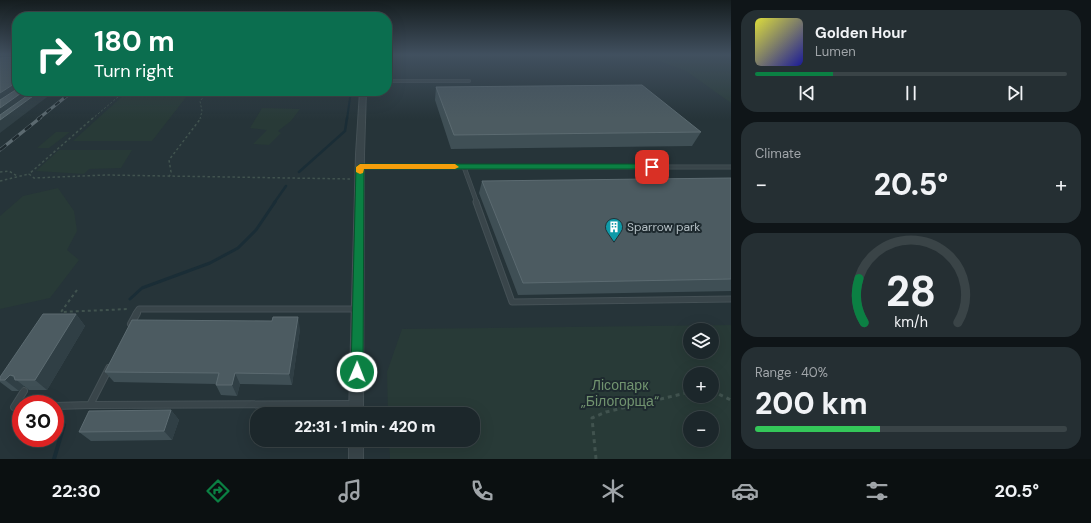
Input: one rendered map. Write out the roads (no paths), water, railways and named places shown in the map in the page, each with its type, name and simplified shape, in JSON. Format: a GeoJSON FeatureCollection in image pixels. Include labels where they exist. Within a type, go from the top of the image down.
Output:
{"type":"FeatureCollection","features":[{"type":"Feature","properties":{"kind":"street"},"geometry":{"type":"LineString","coordinates":[[356,407],[360,167],[363,96]]}},
{"type":"Feature","properties":{"kind":"street"},"geometry":{"type":"LineString","coordinates":[[356,447],[356,459]]}},
{"type":"Feature","properties":{"kind":"lane"},"geometry":{"type":"LineString","coordinates":[[392,81],[469,81]]}},
{"type":"Feature","properties":{"kind":"lane"},"geometry":{"type":"LineString","coordinates":[[360,167],[731,167]]}},
{"type":"Feature","properties":{"kind":"lane"},"geometry":{"type":"LineString","coordinates":[[464,167],[512,302],[731,299]]}},
{"type":"Feature","properties":{"kind":"lane"},"geometry":{"type":"LineString","coordinates":[[128,330],[139,309],[358,309]]}},
{"type":"Feature","properties":{"kind":"lane"},"geometry":{"type":"LineString","coordinates":[[90,405],[110,365]]}},
{"type":"Feature","properties":{"kind":"lane"},"geometry":{"type":"LineString","coordinates":[[21,395],[24,390]]}},
{"type":"Feature","properties":{"kind":"lane"},"geometry":{"type":"LineString","coordinates":[[64,406],[250,407]]}},
{"type":"Feature","properties":{"kind":"waterway"},"geometry":{"type":"LineString","coordinates":[[347,119],[350,96]]}},
{"type":"Feature","properties":{"kind":"waterway"},"geometry":{"type":"LineString","coordinates":[[299,172],[345,131],[347,118]]}},
{"type":"Feature","properties":{"kind":"waterway"},"geometry":{"type":"LineString","coordinates":[[274,203],[286,186]]}},
{"type":"Feature","properties":{"kind":"waterway"},"geometry":{"type":"LineString","coordinates":[[130,299],[142,288],[210,263],[238,248],[256,230],[275,202]]}},
{"type":"Feature","properties":{"kind":"waterway"},"geometry":{"type":"LineString","coordinates":[[54,459],[58,447]]}},
{"type":"Feature","properties":{"kind":"railway"},"geometry":{"type":"LineString","coordinates":[[38,119],[67,96]]}},
{"type":"Feature","properties":{"kind":"railway"},"geometry":{"type":"LineString","coordinates":[[0,150],[40,118]]}},
{"type":"Feature","properties":{"kind":"place","name":"Sparrow park"},"geometry":{"type":"Point","coordinates":[614,242]}},
{"type":"Feature","properties":{"kind":"park label","name":"Лісопарк „Білогорща“"},"geometry":{"type":"Point","coordinates":[620,394]}}]}
